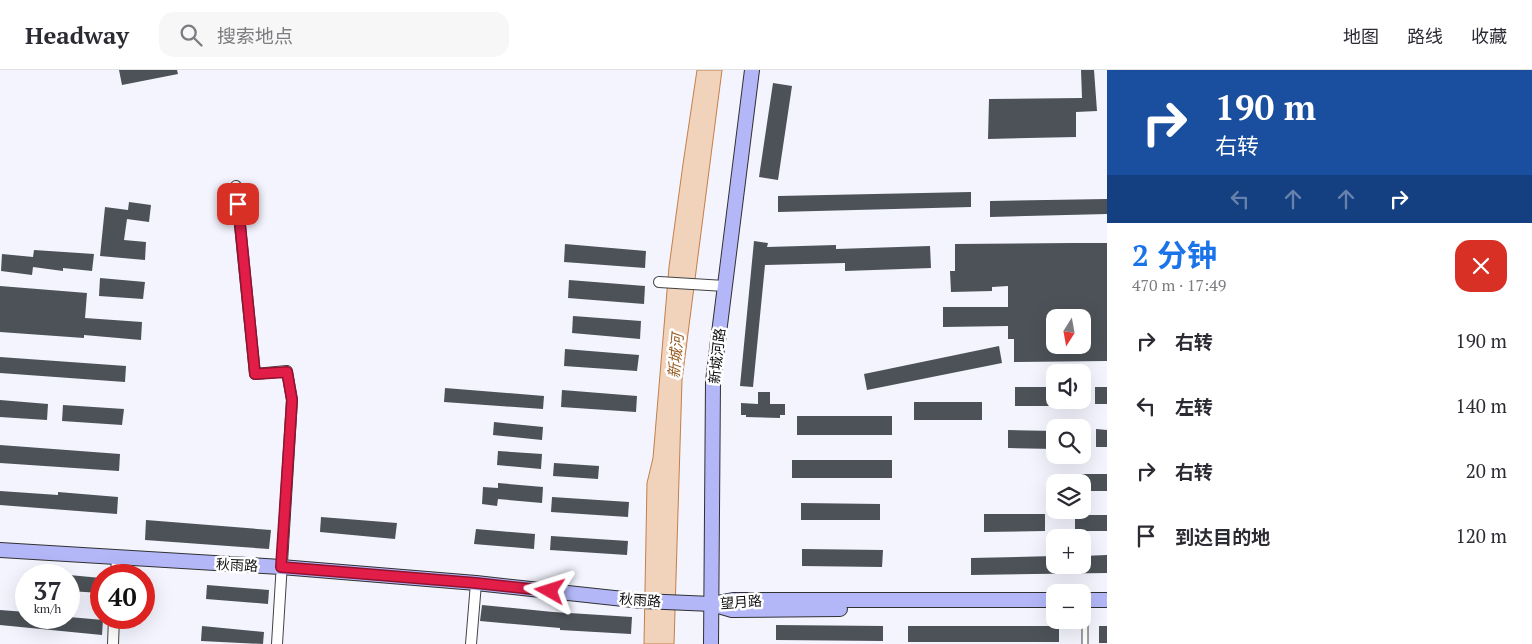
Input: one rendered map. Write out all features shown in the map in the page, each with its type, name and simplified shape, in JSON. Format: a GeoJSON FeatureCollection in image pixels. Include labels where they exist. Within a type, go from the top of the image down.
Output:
{"type":"FeatureCollection","features":[{"type":"Feature","properties":{"kind":"street","name":"新城河路"},"geometry":{"type":"LineString","coordinates":[[711,644],[713,381],[752,70]]}},
{"type":"Feature","properties":{"kind":"street"},"geometry":{"type":"LineString","coordinates":[[236,186],[255,374],[287,372],[292,400],[277,644]]}},
{"type":"Feature","properties":{"kind":"street"},"geometry":{"type":"LineString","coordinates":[[659,282],[725,286]]}},
{"type":"Feature","properties":{"kind":"street","name":"秋雨路"},"geometry":{"type":"LineString","coordinates":[[0,550],[281,567],[476,583],[642,601],[712,604]]}},
{"type":"Feature","properties":{"kind":"street"},"geometry":{"type":"LineString","coordinates":[[117,558],[117,564]]}},
{"type":"Feature","properties":{"kind":"street"},"geometry":{"type":"LineString","coordinates":[[471,644],[476,583]]}},
{"type":"Feature","properties":{"kind":"street","name":"望月路"},"geometry":{"type":"LineString","coordinates":[[712,604],[732,600],[1046,600]]}},
{"type":"Feature","properties":{"kind":"street"},"geometry":{"type":"LineString","coordinates":[[1091,604],[1107,600]]}},
{"type":"Feature","properties":{"kind":"street","name":"望月路"},"geometry":{"type":"LineString","coordinates":[[712,604],[732,610],[1046,609]]}},
{"type":"Feature","properties":{"kind":"street"},"geometry":{"type":"LineString","coordinates":[[1091,607],[1107,609]]}},
{"type":"Feature","properties":{"kind":"street"},"geometry":{"type":"LineString","coordinates":[[113,644],[114,629]]}},
{"type":"Feature","properties":{"kind":"lane"},"geometry":{"type":"LineString","coordinates":[[1084,629],[1085,644]]}},
{"type":"Feature","properties":{"kind":"water","name":"新城河"},"geometry":{"type":"Polygon","coordinates":[[[697,70],[722,70],[682,380],[674,644],[644,644],[647,483],[653,458],[669,267],[697,70]]]}},
{"type":"Feature","properties":{"kind":"building"},"geometry":{"type":"Polygon","coordinates":[[[119,70],[177,70],[178,74],[122,85],[119,70]]]}},
{"type":"Feature","properties":{"kind":"building"},"geometry":{"type":"Polygon","coordinates":[[[1081,70],[1094,70],[1097,111],[1076,112],[1076,137],[988,139],[989,99],[1082,98],[1081,70]]]}},
{"type":"Feature","properties":{"kind":"building"},"geometry":{"type":"Polygon","coordinates":[[[773,83],[792,86],[778,180],[759,177],[773,83]]]}},
{"type":"Feature","properties":{"kind":"building"},"geometry":{"type":"Polygon","coordinates":[[[971,192],[971,207],[778,212],[778,196],[971,192]]]}},
{"type":"Feature","properties":{"kind":"building"},"geometry":{"type":"Polygon","coordinates":[[[1107,199],[1107,214],[990,217],[990,201],[1107,199]]]}},
{"type":"Feature","properties":{"kind":"building"},"geometry":{"type":"Polygon","coordinates":[[[129,202],[151,205],[149,222],[127,219],[124,240],[146,242],[145,260],[100,256],[105,207],[128,210],[129,202]]]}},
{"type":"Feature","properties":{"kind":"building"},"geometry":{"type":"Polygon","coordinates":[[[754,241],[768,243],[767,247],[836,245],[836,249],[930,246],[931,268],[845,271],[845,263],[765,265],[753,387],[740,386],[754,241]]]}},
{"type":"Feature","properties":{"kind":"building"},"geometry":{"type":"Polygon","coordinates":[[[1107,243],[1107,361],[1014,362],[1014,339],[1008,339],[1008,326],[943,327],[943,307],[1008,307],[1008,286],[992,287],[992,291],[951,292],[950,271],[955,271],[955,244],[1107,243]]]}},
{"type":"Feature","properties":{"kind":"building"},"geometry":{"type":"Polygon","coordinates":[[[565,244],[646,251],[645,268],[564,262],[565,244]]]}},
{"type":"Feature","properties":{"kind":"building"},"geometry":{"type":"Polygon","coordinates":[[[34,250],[94,254],[92,271],[63,268],[63,271],[33,267],[32,275],[1,271],[2,254],[33,257],[34,250]]]}},
{"type":"Feature","properties":{"kind":"building"},"geometry":{"type":"Polygon","coordinates":[[[100,278],[145,282],[143,299],[99,296],[100,278]]]}},
{"type":"Feature","properties":{"kind":"building"},"geometry":{"type":"Polygon","coordinates":[[[569,280],[645,286],[644,304],[568,298],[569,280]]]}},
{"type":"Feature","properties":{"kind":"building"},"geometry":{"type":"Polygon","coordinates":[[[0,286],[87,293],[85,318],[142,322],[141,340],[84,335],[84,338],[0,332],[0,286]]]}},
{"type":"Feature","properties":{"kind":"building"},"geometry":{"type":"Polygon","coordinates":[[[573,316],[641,321],[640,339],[572,333],[573,316]]]}},
{"type":"Feature","properties":{"kind":"building"},"geometry":{"type":"Polygon","coordinates":[[[999,346],[1002,363],[867,390],[864,374],[999,346]]]}},
{"type":"Feature","properties":{"kind":"building"},"geometry":{"type":"Polygon","coordinates":[[[565,349],[639,355],[637,371],[564,366],[565,349]]]}},
{"type":"Feature","properties":{"kind":"building"},"geometry":{"type":"Polygon","coordinates":[[[0,357],[126,366],[125,382],[0,373],[0,357]]]}},
{"type":"Feature","properties":{"kind":"building"},"geometry":{"type":"Polygon","coordinates":[[[1015,387],[1046,387],[1046,406],[1015,406],[1015,387]]]}},
{"type":"Feature","properties":{"kind":"building"},"geometry":{"type":"Polygon","coordinates":[[[1095,387],[1107,387],[1107,404],[1095,404],[1095,387]]]}},
{"type":"Feature","properties":{"kind":"building"},"geometry":{"type":"Polygon","coordinates":[[[445,388],[544,396],[543,409],[444,402],[445,388]]]}},
{"type":"Feature","properties":{"kind":"building"},"geometry":{"type":"Polygon","coordinates":[[[562,390],[637,396],[636,412],[561,407],[562,390]]]}},
{"type":"Feature","properties":{"kind":"building"},"geometry":{"type":"Polygon","coordinates":[[[758,392],[770,392],[770,404],[785,404],[785,415],[780,415],[780,418],[746,417],[746,415],[741,415],[741,403],[758,404],[758,392]]]}},
{"type":"Feature","properties":{"kind":"building"},"geometry":{"type":"Polygon","coordinates":[[[0,400],[48,404],[47,420],[0,417],[0,400]]]}},
{"type":"Feature","properties":{"kind":"building"},"geometry":{"type":"Polygon","coordinates":[[[914,402],[982,402],[982,420],[914,420],[914,402]]]}},
{"type":"Feature","properties":{"kind":"building"},"geometry":{"type":"Polygon","coordinates":[[[63,405],[124,409],[122,425],[62,421],[63,405]]]}},
{"type":"Feature","properties":{"kind":"building"},"geometry":{"type":"Polygon","coordinates":[[[797,416],[892,416],[892,435],[797,435],[797,416]]]}},
{"type":"Feature","properties":{"kind":"building"},"geometry":{"type":"Polygon","coordinates":[[[494,422],[543,427],[542,440],[493,435],[494,422]]]}},
{"type":"Feature","properties":{"kind":"building"},"geometry":{"type":"Polygon","coordinates":[[[1096,429],[1107,430],[1107,447],[1096,447],[1096,429]]]}},
{"type":"Feature","properties":{"kind":"building"},"geometry":{"type":"Polygon","coordinates":[[[1008,430],[1046,431],[1046,449],[1008,448],[1008,430]]]}},
{"type":"Feature","properties":{"kind":"building"},"geometry":{"type":"Polygon","coordinates":[[[0,445],[120,454],[119,471],[0,463],[0,445]]]}},
{"type":"Feature","properties":{"kind":"building"},"geometry":{"type":"Polygon","coordinates":[[[498,451],[542,454],[541,469],[497,465],[498,451]]]}},
{"type":"Feature","properties":{"kind":"building"},"geometry":{"type":"Polygon","coordinates":[[[792,460],[892,460],[892,478],[792,478],[792,460]]]}},
{"type":"Feature","properties":{"kind":"building"},"geometry":{"type":"Polygon","coordinates":[[[554,463],[599,466],[598,479],[553,476],[554,463]]]}},
{"type":"Feature","properties":{"kind":"building"},"geometry":{"type":"Polygon","coordinates":[[[1091,474],[1107,474],[1107,491],[1091,491],[1091,474]]]}},
{"type":"Feature","properties":{"kind":"building"},"geometry":{"type":"Polygon","coordinates":[[[498,483],[543,487],[542,503],[498,499],[497,506],[482,504],[483,487],[498,488],[498,483]]]}},
{"type":"Feature","properties":{"kind":"building"},"geometry":{"type":"Polygon","coordinates":[[[0,491],[58,495],[58,492],[118,497],[117,514],[0,505],[0,491]]]}},
{"type":"Feature","properties":{"kind":"building"},"geometry":{"type":"Polygon","coordinates":[[[552,497],[629,502],[628,517],[551,512],[552,497]]]}},
{"type":"Feature","properties":{"kind":"building"},"geometry":{"type":"Polygon","coordinates":[[[801,503],[880,504],[880,520],[801,520],[801,503]]]}},
{"type":"Feature","properties":{"kind":"building"},"geometry":{"type":"Polygon","coordinates":[[[984,514],[1045,514],[1045,531],[984,532],[984,514]]]}},
{"type":"Feature","properties":{"kind":"building"},"geometry":{"type":"Polygon","coordinates":[[[1091,515],[1107,515],[1107,531],[1075,529],[1075,519],[1091,519],[1091,515]]]}},
{"type":"Feature","properties":{"kind":"building"},"geometry":{"type":"Polygon","coordinates":[[[321,517],[397,523],[395,539],[320,532],[321,517]]]}},
{"type":"Feature","properties":{"kind":"building"},"geometry":{"type":"Polygon","coordinates":[[[146,520],[271,530],[269,549],[145,540],[146,520]]]}},
{"type":"Feature","properties":{"kind":"building"},"geometry":{"type":"Polygon","coordinates":[[[476,529],[535,534],[534,549],[474,544],[476,529]]]}},
{"type":"Feature","properties":{"kind":"building"},"geometry":{"type":"Polygon","coordinates":[[[551,536],[628,541],[627,555],[550,550],[551,536]]]}},
{"type":"Feature","properties":{"kind":"building"},"geometry":{"type":"Polygon","coordinates":[[[802,549],[883,550],[882,567],[802,566],[802,549]]]}},
{"type":"Feature","properties":{"kind":"building"},"geometry":{"type":"Polygon","coordinates":[[[1107,555],[1107,573],[1091,573],[1091,556],[1107,555]]]}},
{"type":"Feature","properties":{"kind":"building"},"geometry":{"type":"Polygon","coordinates":[[[1046,556],[1046,574],[971,575],[971,558],[1046,556]]]}},
{"type":"Feature","properties":{"kind":"building"},"geometry":{"type":"Polygon","coordinates":[[[80,576],[90,577],[90,592],[80,592],[80,576]]]}},
{"type":"Feature","properties":{"kind":"building"},"geometry":{"type":"Polygon","coordinates":[[[207,585],[269,590],[268,604],[206,599],[207,585]]]}},
{"type":"Feature","properties":{"kind":"building"},"geometry":{"type":"Polygon","coordinates":[[[482,605],[632,617],[631,634],[560,630],[560,628],[480,621],[482,605]]]}},
{"type":"Feature","properties":{"kind":"building"},"geometry":{"type":"Polygon","coordinates":[[[0,610],[15,611],[15,626],[0,625],[0,610]]]}},
{"type":"Feature","properties":{"kind":"building"},"geometry":{"type":"Polygon","coordinates":[[[80,618],[90,619],[90,629],[102,629],[102,635],[41,629],[80,629],[80,618]]]}},
{"type":"Feature","properties":{"kind":"building"},"geometry":{"type":"Polygon","coordinates":[[[776,625],[883,626],[883,641],[776,640],[776,625]]]}},
{"type":"Feature","properties":{"kind":"building"},"geometry":{"type":"Polygon","coordinates":[[[202,626],[264,632],[263,644],[201,641],[202,626]]]}},
{"type":"Feature","properties":{"kind":"building"},"geometry":{"type":"Polygon","coordinates":[[[908,626],[1046,626],[1046,629],[1059,629],[1059,642],[908,642],[908,626]]]}},
{"type":"Feature","properties":{"kind":"building"},"geometry":{"type":"Polygon","coordinates":[[[1099,626],[1107,626],[1107,643],[1099,643],[1099,626]]]}},
{"type":"Feature","properties":{"kind":"route"},"geometry":{"type":"LineString","coordinates":[[238,204],[255,374],[287,372],[292,400],[281,567],[550,591]]}}]}
